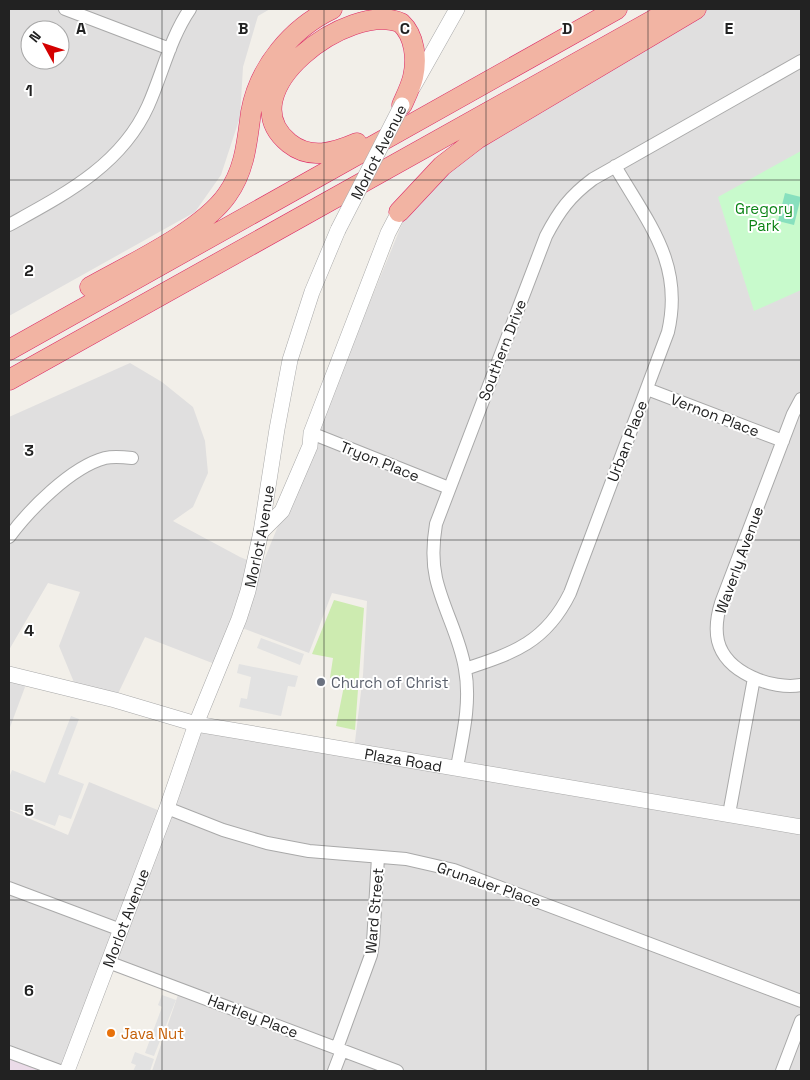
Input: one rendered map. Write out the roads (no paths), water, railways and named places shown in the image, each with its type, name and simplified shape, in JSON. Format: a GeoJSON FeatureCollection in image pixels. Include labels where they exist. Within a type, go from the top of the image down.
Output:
{"type":"FeatureCollection","features":[{"type":"Feature","properties":{"kind":"highway"},"geometry":{"type":"LineString","coordinates":[[9,334],[167,243],[215,209],[236,181],[242,165],[256,93],[271,62],[296,33],[332,9]]}},
{"type":"Feature","properties":{"kind":"highway"},"geometry":{"type":"LineString","coordinates":[[9,350],[617,9]]}},
{"type":"Feature","properties":{"kind":"highway"},"geometry":{"type":"LineString","coordinates":[[9,380],[673,9]]}},
{"type":"Feature","properties":{"kind":"highway"},"geometry":{"type":"LineString","coordinates":[[399,212],[442,166],[476,139],[696,9]]}},
{"type":"Feature","properties":{"kind":"highway"},"geometry":{"type":"LineString","coordinates":[[402,105],[413,77],[414,51],[411,38],[405,27],[396,20],[373,12],[360,14],[334,24],[306,44],[294,57],[276,83],[271,108],[272,118],[282,137],[299,149],[310,153],[322,154],[345,148],[468,93]]}},
{"type":"Feature","properties":{"kind":"street"},"geometry":{"type":"LineString","coordinates":[[65,9],[170,50]]}},
{"type":"Feature","properties":{"kind":"street"},"geometry":{"type":"LineString","coordinates":[[9,225],[74,189],[106,164],[123,146],[147,108],[180,26],[190,9]]}},
{"type":"Feature","properties":{"kind":"street","name":"Morlot Avenue"},"geometry":{"type":"LineString","coordinates":[[67,1071],[167,808],[196,724],[239,619],[248,591],[262,532],[278,421],[290,360],[312,292],[338,230],[402,105],[432,56],[457,9]]}},
{"type":"Feature","properties":{"kind":"street","name":"Southern Drive"},"geometry":{"type":"LineString","coordinates":[[457,768],[467,710],[467,691],[461,650],[436,578],[433,542],[436,524],[546,236],[566,202],[593,179],[801,62]]}},
{"type":"Feature","properties":{"kind":"street","name":"Urban Place"},"geometry":{"type":"LineString","coordinates":[[465,669],[496,659],[525,645],[539,635],[562,608],[570,593],[668,332],[672,317],[670,270],[664,253],[616,166]]}},
{"type":"Feature","properties":{"kind":"street"},"geometry":{"type":"LineString","coordinates":[[262,532],[282,511],[310,446],[311,433],[388,233],[399,212]]}},
{"type":"Feature","properties":{"kind":"street","name":"Vernon Place"},"geometry":{"type":"LineString","coordinates":[[647,389],[783,441]]}},
{"type":"Feature","properties":{"kind":"street","name":"Waverly Avenue"},"geometry":{"type":"LineString","coordinates":[[801,399],[793,414],[717,616],[716,630],[719,644],[725,655],[742,672],[766,683],[801,685]]}},
{"type":"Feature","properties":{"kind":"street","name":"Tryon Place"},"geometry":{"type":"LineString","coordinates":[[311,433],[449,488]]}},
{"type":"Feature","properties":{"kind":"street"},"geometry":{"type":"LineString","coordinates":[[9,537],[34,507],[70,477],[92,463],[105,458],[118,456],[132,458]]}},
{"type":"Feature","properties":{"kind":"street","name":"Plaza Road"},"geometry":{"type":"LineString","coordinates":[[9,674],[115,700],[196,724],[801,827]]}},
{"type":"Feature","properties":{"kind":"street"},"geometry":{"type":"LineString","coordinates":[[729,814],[754,678]]}},
{"type":"Feature","properties":{"kind":"street","name":"Grunauer Place"},"geometry":{"type":"LineString","coordinates":[[167,808],[224,830],[266,843],[309,851],[430,864],[476,877],[801,1001]]}},
{"type":"Feature","properties":{"kind":"street","name":"Ward Street"},"geometry":{"type":"LineString","coordinates":[[334,1071],[339,1049],[371,955],[378,857]]}},
{"type":"Feature","properties":{"kind":"street"},"geometry":{"type":"LineString","coordinates":[[9,888],[121,930]]}},
{"type":"Feature","properties":{"kind":"street","name":"Hartley Place"},"geometry":{"type":"LineString","coordinates":[[108,962],[397,1071]]}},
{"type":"Feature","properties":{"kind":"street"},"geometry":{"type":"LineString","coordinates":[[782,1071],[801,1021]]}},
{"type":"Feature","properties":{"kind":"street"},"geometry":{"type":"LineString","coordinates":[[9,1052],[60,1071]]}},
{"type":"Feature","properties":{"kind":"place","name":"Church of Christ"},"geometry":{"type":"Point","coordinates":[321,682]}},
{"type":"Feature","properties":{"kind":"place","name":"Java Nut"},"geometry":{"type":"Point","coordinates":[111,1033]}},
{"type":"Feature","properties":{"kind":"park label","name":"Gregory Park"},"geometry":{"type":"Point","coordinates":[764,216]}}]}
